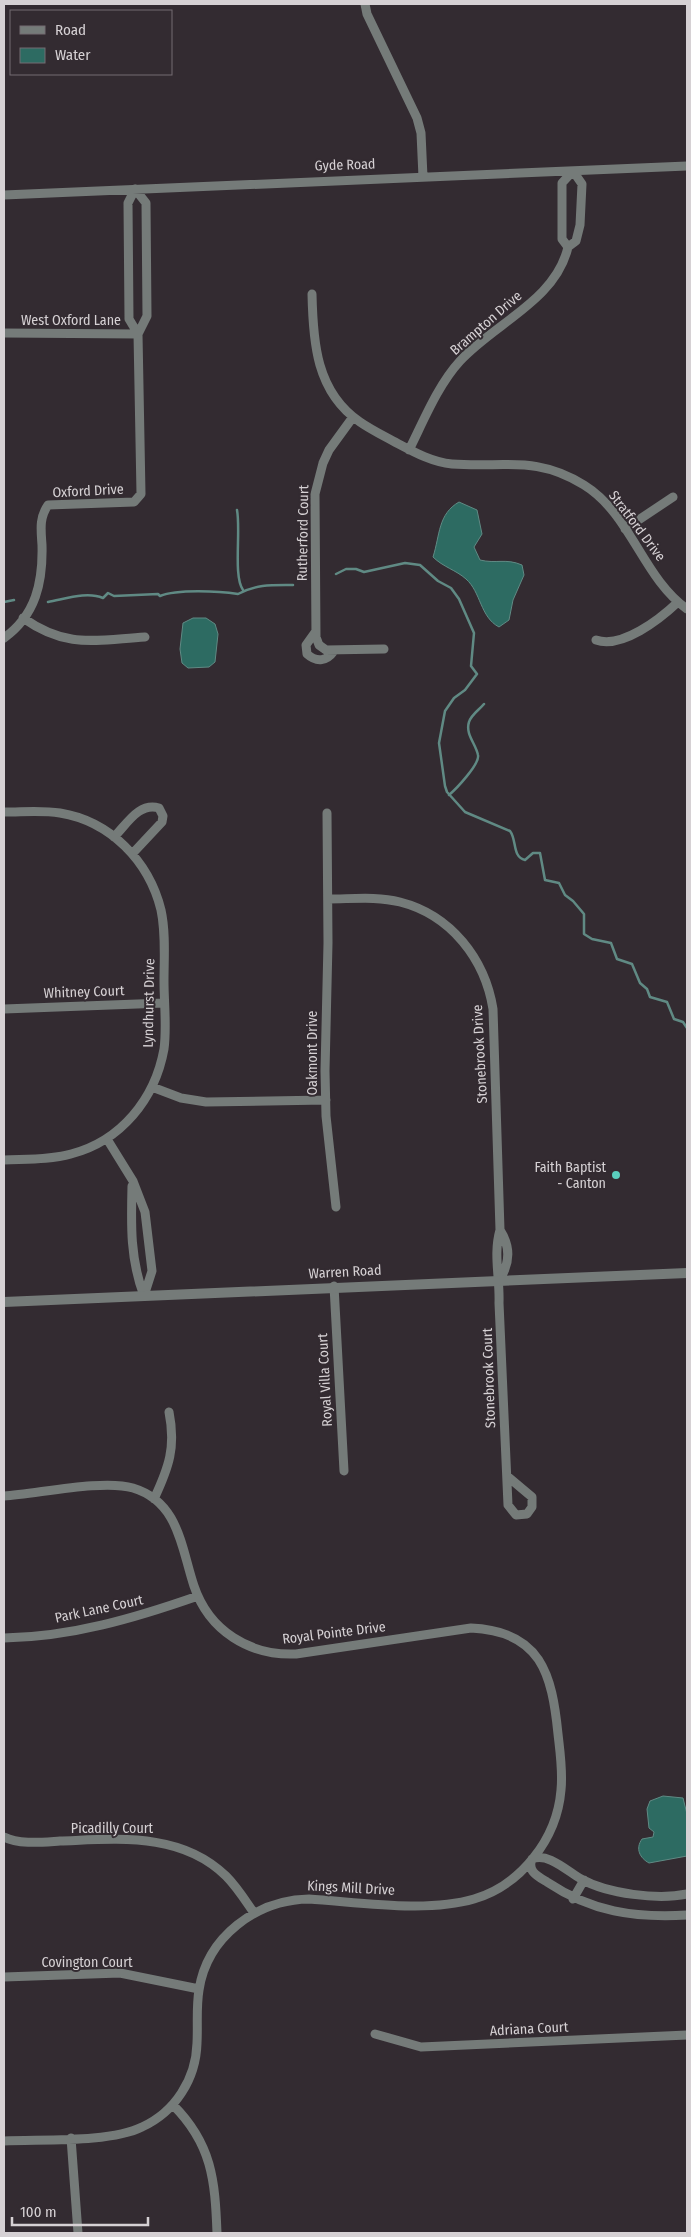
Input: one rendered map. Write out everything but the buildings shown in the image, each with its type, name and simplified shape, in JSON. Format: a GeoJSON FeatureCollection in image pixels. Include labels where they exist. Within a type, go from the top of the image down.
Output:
{"type":"FeatureCollection","features":[{"type":"Feature","properties":{"kind":"street"},"geometry":{"type":"LineString","coordinates":[[365,4],[367,14],[417,118],[421,133],[423,176]]}},
{"type":"Feature","properties":{"kind":"street","name":"Gyde Road"},"geometry":{"type":"LineString","coordinates":[[4,195],[687,166]]}},
{"type":"Feature","properties":{"kind":"street"},"geometry":{"type":"LineString","coordinates":[[568,246],[562,239],[562,183],[572,171]]}},
{"type":"Feature","properties":{"kind":"street","name":"Brampton Drive"},"geometry":{"type":"LineString","coordinates":[[409,450],[437,397],[459,363],[474,347],[536,298],[565,260],[568,246],[576,241],[580,225],[582,184],[572,171]]}},
{"type":"Feature","properties":{"kind":"street","name":"Oxford Drive"},"geometry":{"type":"LineString","coordinates":[[4,638],[12,632],[23,618],[40,589],[42,567],[41,516],[48,505],[134,502],[142,494],[138,334],[129,318],[128,203],[136,190],[146,203],[147,316],[138,334]]}},
{"type":"Feature","properties":{"kind":"street"},"geometry":{"type":"LineString","coordinates":[[312,294],[313,337],[317,359],[329,387],[353,417]]}},
{"type":"Feature","properties":{"kind":"street","name":"West Oxford Lane"},"geometry":{"type":"LineString","coordinates":[[4,333],[138,334]]}},
{"type":"Feature","properties":{"kind":"street","name":"Stratford Drive"},"geometry":{"type":"LineString","coordinates":[[353,417],[409,450],[429,459],[450,464],[521,463],[554,470],[571,477],[594,492],[613,512],[668,592],[687,608]]}},
{"type":"Feature","properties":{"kind":"street","name":"Rutherford Court"},"geometry":{"type":"LineString","coordinates":[[353,417],[329,450],[316,487],[314,504],[316,631],[306,645],[307,654],[315,660],[322,660],[330,657],[334,651],[384,649]]}},
{"type":"Feature","properties":{"kind":"street"},"geometry":{"type":"LineString","coordinates":[[625,529],[673,497]]}},
{"type":"Feature","properties":{"kind":"street"},"geometry":{"type":"LineString","coordinates":[[596,640],[605,643],[639,631],[663,617],[678,602]]}},
{"type":"Feature","properties":{"kind":"street"},"geometry":{"type":"LineString","coordinates":[[23,618],[39,629],[62,638],[91,641],[145,637]]}},
{"type":"Feature","properties":{"kind":"street"},"geometry":{"type":"LineString","coordinates":[[316,631],[319,645],[326,650],[334,651]]}},
{"type":"Feature","properties":{"kind":"street"},"geometry":{"type":"LineString","coordinates":[[114,837],[143,807],[152,806],[159,808],[163,816],[162,822],[133,853]]}},
{"type":"Feature","properties":{"kind":"street","name":"Lyndhurst Drive"},"geometry":{"type":"LineString","coordinates":[[4,812],[44,811],[62,814],[97,826],[133,853],[150,879],[161,910],[164,1003],[164,1048],[152,1087],[134,1116],[107,1138],[71,1154],[4,1160]]}},
{"type":"Feature","properties":{"kind":"street","name":"Oakmont Drive"},"geometry":{"type":"LineString","coordinates":[[327,813],[328,899],[324,1037],[326,1100],[336,1207]]}},
{"type":"Feature","properties":{"kind":"street","name":"Stonebrook Drive"},"geometry":{"type":"LineString","coordinates":[[328,899],[383,899],[401,902],[424,911],[457,934],[482,970],[493,1009],[500,1230],[497,1243],[500,1280]]}},
{"type":"Feature","properties":{"kind":"street","name":"Whitney Court"},"geometry":{"type":"LineString","coordinates":[[4,1009],[164,1003]]}},
{"type":"Feature","properties":{"kind":"street"},"geometry":{"type":"LineString","coordinates":[[152,1087],[181,1098],[206,1102],[326,1100]]}},
{"type":"Feature","properties":{"kind":"street"},"geometry":{"type":"LineString","coordinates":[[107,1138],[132,1181],[145,1212],[150,1238],[152,1270],[144,1296]]}},
{"type":"Feature","properties":{"kind":"street"},"geometry":{"type":"LineString","coordinates":[[132,1181],[131,1212],[134,1271],[144,1296]]}},
{"type":"Feature","properties":{"kind":"street","name":"Warren Road"},"geometry":{"type":"LineString","coordinates":[[4,1302],[334,1286],[687,1273]]}},
{"type":"Feature","properties":{"kind":"street","name":"Stonebrook Court"},"geometry":{"type":"LineString","coordinates":[[500,1280],[507,1476]]}},
{"type":"Feature","properties":{"kind":"street","name":"Royal Villa Court"},"geometry":{"type":"LineString","coordinates":[[334,1286],[344,1471]]}},
{"type":"Feature","properties":{"kind":"street"},"geometry":{"type":"LineString","coordinates":[[154,1499],[170,1455],[174,1434],[169,1412]]}},
{"type":"Feature","properties":{"kind":"street","name":"Royal Pointe Drive"},"geometry":{"type":"LineString","coordinates":[[4,1496],[111,1485],[133,1488],[154,1499],[167,1510],[177,1527],[198,1596],[210,1617],[227,1634],[246,1646],[271,1653],[296,1654],[471,1628],[500,1632],[524,1645],[541,1664],[551,1685],[562,1770],[558,1811],[544,1844],[532,1859]]}},
{"type":"Feature","properties":{"kind":"street","name":"Park Lane Court"},"geometry":{"type":"LineString","coordinates":[[4,1638],[88,1629],[139,1616],[198,1596]]}},
{"type":"Feature","properties":{"kind":"street","name":"Picadilly Court"},"geometry":{"type":"LineString","coordinates":[[4,1837],[38,1842],[127,1839],[174,1845],[198,1855],[219,1870],[235,1886],[254,1913]]}},
{"type":"Feature","properties":{"kind":"street"},"geometry":{"type":"LineString","coordinates":[[544,1844],[544,1852],[547,1858]]}},
{"type":"Feature","properties":{"kind":"street"},"geometry":{"type":"LineString","coordinates":[[534,1874],[531,1863],[532,1859],[540,1857],[547,1858],[584,1880],[622,1892],[671,1898],[687,1894]]}},
{"type":"Feature","properties":{"kind":"street","name":"Kings Mill Drive"},"geometry":{"type":"LineString","coordinates":[[4,2141],[111,2136],[130,2132],[154,2121],[173,2105],[186,2086],[195,2060],[199,1989],[206,1967],[217,1946],[233,1928],[254,1913],[278,1903],[302,1899],[428,1906],[455,1904],[492,1891],[520,1872],[532,1859]]}},
{"type":"Feature","properties":{"kind":"street"},"geometry":{"type":"LineString","coordinates":[[520,1872],[534,1874],[574,1899],[615,1912],[642,1916],[687,1916]]}},
{"type":"Feature","properties":{"kind":"street"},"geometry":{"type":"LineString","coordinates":[[574,1899],[584,1880]]}},
{"type":"Feature","properties":{"kind":"street","name":"Covington Court"},"geometry":{"type":"LineString","coordinates":[[4,1977],[120,1973],[199,1989]]}},
{"type":"Feature","properties":{"kind":"street","name":"Adriana Court"},"geometry":{"type":"LineString","coordinates":[[375,2034],[420,2047],[687,2035]]}},
{"type":"Feature","properties":{"kind":"street"},"geometry":{"type":"LineString","coordinates":[[173,2105],[195,2131],[210,2165],[215,2191],[217,2233]]}},
{"type":"Feature","properties":{"kind":"street"},"geometry":{"type":"LineString","coordinates":[[71,2138],[78,2233]]}},
{"type":"Feature","properties":{"kind":"water"},"geometry":{"type":"Polygon","coordinates":[[[459,502],[477,510],[482,534],[474,547],[480,560],[511,562],[522,565],[524,575],[513,600],[509,620],[499,627],[493,623],[484,611],[471,584],[433,557],[443,519],[452,507],[459,502]]]}},
{"type":"Feature","properties":{"kind":"water"},"geometry":{"type":"Polygon","coordinates":[[[193,618],[206,618],[215,624],[218,634],[215,662],[209,667],[188,668],[182,663],[180,649],[183,623],[193,618]]]}},
{"type":"Feature","properties":{"kind":"water"},"geometry":{"type":"Polygon","coordinates":[[[663,1796],[683,1798],[687,1814],[687,1856],[649,1863],[641,1856],[639,1846],[642,1839],[653,1837],[654,1832],[649,1828],[647,1809],[650,1801],[663,1796]]]}},
{"type":"Feature","properties":{"kind":"waterway"},"geometry":{"type":"LineString","coordinates":[[237,510],[238,575],[243,590]]}},
{"type":"Feature","properties":{"kind":"waterway"},"geometry":{"type":"LineString","coordinates":[[336,574],[346,569],[356,569],[364,572],[405,563],[420,565],[438,581],[451,588],[459,599],[474,633],[471,666],[477,674],[465,690],[454,698],[445,711],[439,743],[447,792],[465,812],[510,831],[516,852],[521,858],[525,860],[533,853],[540,853],[545,880],[559,883],[565,895],[584,914],[584,934],[592,939],[611,943],[617,959],[632,964],[640,983],[647,989],[650,997],[667,1002],[674,1019],[683,1022],[687,1028]]}},
{"type":"Feature","properties":{"kind":"waterway"},"geometry":{"type":"LineString","coordinates":[[48,602],[83,595],[103,598],[108,593],[114,596],[158,594],[160,596],[177,592],[198,591],[238,594],[258,587],[293,585]]}},
{"type":"Feature","properties":{"kind":"waterway"},"geometry":{"type":"LineString","coordinates":[[4,602],[14,600]]}},
{"type":"Feature","properties":{"kind":"waterway"},"geometry":{"type":"LineString","coordinates":[[449,795],[467,776],[478,759],[468,726],[471,717],[484,704]]}},
{"type":"Feature","properties":{"kind":"place","name":"Faith Baptist - Canton"},"geometry":{"type":"Point","coordinates":[616,1175]}}]}
